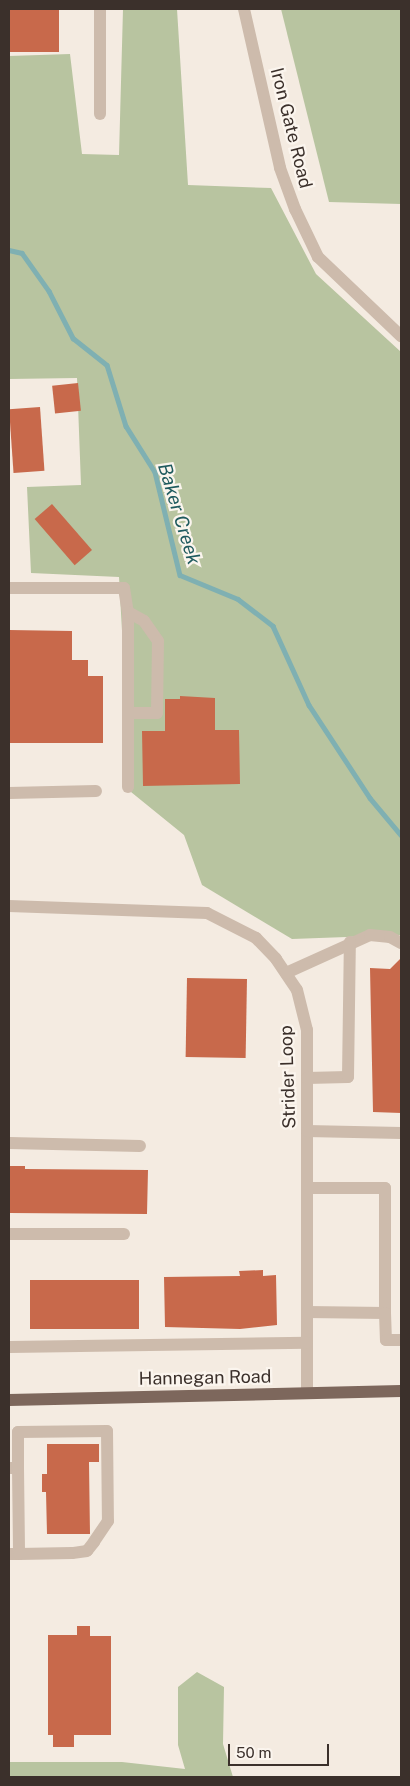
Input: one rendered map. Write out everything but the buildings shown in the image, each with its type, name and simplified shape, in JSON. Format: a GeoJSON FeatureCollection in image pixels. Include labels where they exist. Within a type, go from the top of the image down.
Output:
{"type":"FeatureCollection","features":[{"type":"Feature","properties":{"kind":"main road","name":"Hannegan Road"},"geometry":{"type":"LineString","coordinates":[[9,1400],[401,1391]]}},
{"type":"Feature","properties":{"kind":"street"},"geometry":{"type":"LineString","coordinates":[[100,9],[100,114]]}},
{"type":"Feature","properties":{"kind":"street","name":"Iron Gate Road"},"geometry":{"type":"LineString","coordinates":[[244,9],[280,168],[295,209],[318,257],[401,336]]}},
{"type":"Feature","properties":{"kind":"street"},"geometry":{"type":"LineString","coordinates":[[9,588],[124,588],[128,612],[128,786]]}},
{"type":"Feature","properties":{"kind":"street"},"geometry":{"type":"LineString","coordinates":[[128,612],[144,621],[158,642],[157,713],[128,713]]}},
{"type":"Feature","properties":{"kind":"street"},"geometry":{"type":"LineString","coordinates":[[9,793],[96,791]]}},
{"type":"Feature","properties":{"kind":"street","name":"Strider Loop"},"geometry":{"type":"LineString","coordinates":[[9,906],[207,913],[256,938],[286,973],[297,990],[307,1030],[307,1393]]}},
{"type":"Feature","properties":{"kind":"street"},"geometry":{"type":"LineString","coordinates":[[286,973],[350,942],[370,936],[390,937],[401,943]]}},
{"type":"Feature","properties":{"kind":"street"},"geometry":{"type":"LineString","coordinates":[[307,1078],[348,1077],[350,942]]}},
{"type":"Feature","properties":{"kind":"street"},"geometry":{"type":"LineString","coordinates":[[307,1132],[401,1133]]}},
{"type":"Feature","properties":{"kind":"street"},"geometry":{"type":"LineString","coordinates":[[9,1143],[140,1146]]}},
{"type":"Feature","properties":{"kind":"street"},"geometry":{"type":"LineString","coordinates":[[307,1188],[384,1188],[386,1340],[401,1340]]}},
{"type":"Feature","properties":{"kind":"street"},"geometry":{"type":"LineString","coordinates":[[9,1234],[124,1234]]}},
{"type":"Feature","properties":{"kind":"street"},"geometry":{"type":"LineString","coordinates":[[307,1312],[386,1313]]}},
{"type":"Feature","properties":{"kind":"street"},"geometry":{"type":"LineString","coordinates":[[9,1347],[307,1343]]}},
{"type":"Feature","properties":{"kind":"street"},"geometry":{"type":"LineString","coordinates":[[107,1431],[108,1521],[86,1551],[14,1554],[13,1468],[18,1432],[107,1431]]}},
{"type":"Feature","properties":{"kind":"green space"},"geometry":{"type":"Polygon","coordinates":[[[123,9],[177,9],[188,185],[271,188],[316,274],[401,352],[401,935],[292,939],[202,885],[184,835],[131,792],[119,577],[31,573],[27,487],[81,485],[77,378],[9,379],[9,56],[70,54],[82,154],[119,155],[123,9]]]}},
{"type":"Feature","properties":{"kind":"green space"},"geometry":{"type":"Polygon","coordinates":[[[281,9],[401,9],[401,204],[329,202],[281,9]]]}},
{"type":"Feature","properties":{"kind":"green space"},"geometry":{"type":"Polygon","coordinates":[[[197,1672],[224,1687],[223,1744],[233,1777],[9,1777],[9,1762],[122,1762],[185,1769],[178,1745],[178,1687],[197,1672]]]}},
{"type":"Feature","properties":{"kind":"waterway","name":"Baker Creek"},"geometry":{"type":"LineString","coordinates":[[9,250],[22,253],[49,291],[73,338],[107,365],[126,426],[155,472],[180,575],[238,599],[273,626],[309,705],[370,798],[401,835]]}}]}
